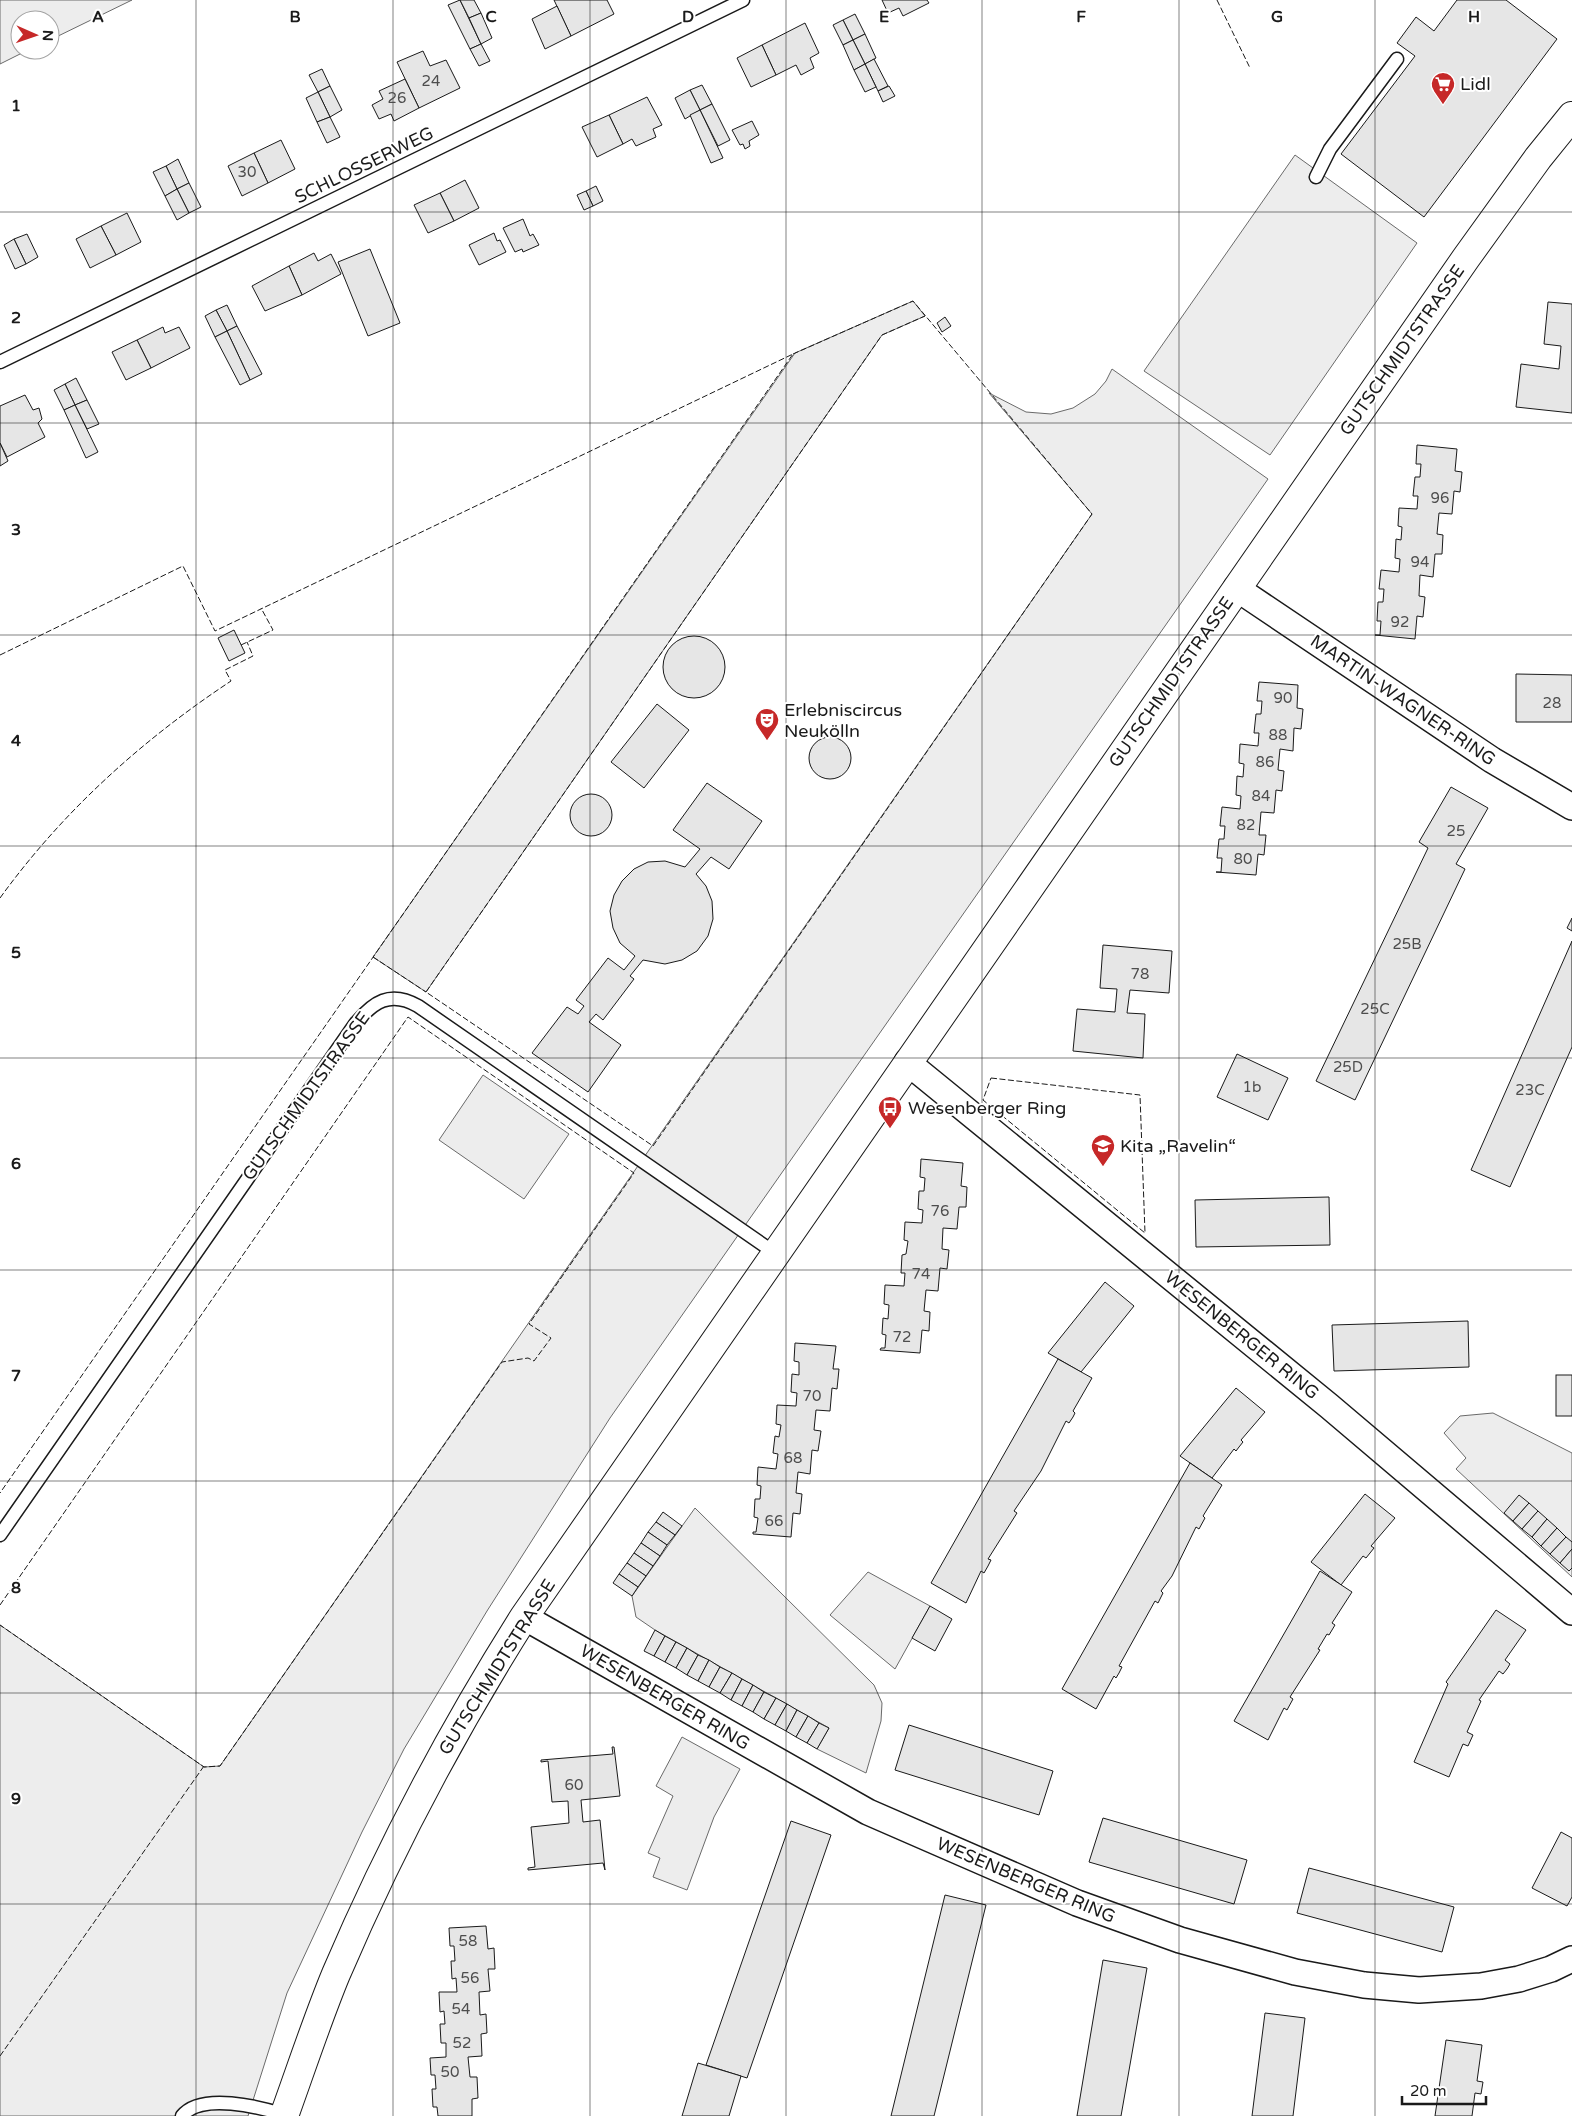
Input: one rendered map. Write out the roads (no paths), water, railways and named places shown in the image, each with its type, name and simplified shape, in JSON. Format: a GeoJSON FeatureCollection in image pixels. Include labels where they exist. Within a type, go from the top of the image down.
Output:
{"type":"FeatureCollection","features":[{"type":"Feature","properties":{"kind":"street","name":"GUTSCHMIDTSTRASSE"},"geometry":{"type":"LineString","coordinates":[[285,2116],[336,1975],[393,1849],[454,1733],[524,1617],[1499,211],[1572,116]]}},
{"type":"Feature","properties":{"kind":"street","name":"MARTIN-WAGNER-RING"},"geometry":{"type":"LineString","coordinates":[[1236,588],[1492,760],[1572,807]]}},
{"type":"Feature","properties":{"kind":"street","name":"WESENBERGER RING"},"geometry":{"type":"LineString","coordinates":[[908,1062],[1317,1396],[1572,1612]]}},
{"type":"Feature","properties":{"kind":"street","name":"WESENBERGER RING"},"geometry":{"type":"LineString","coordinates":[[524,1617],[868,1812],[1068,1899],[1180,1940],[1295,1972],[1364,1986],[1419,1990],[1481,1986],[1551,1969],[1572,1959]]}},
{"type":"Feature","properties":{"kind":"lane","name":"SCHLOSSERWEG"},"geometry":{"type":"LineString","coordinates":[[0,362],[743,0]]}},
{"type":"Feature","properties":{"kind":"lane"},"geometry":{"type":"LineString","coordinates":[[1316,177],[1330,149],[1397,60]]}},
{"type":"Feature","properties":{"kind":"lane","name":"GUTSCHMIDTSTRASSE"},"geometry":{"type":"LineString","coordinates":[[0,1535],[355,1024],[371,1006],[381,1001],[400,999],[418,1006],[775,1253]]}},
{"type":"Feature","properties":{"kind":"lane"},"geometry":{"type":"LineString","coordinates":[[182,2116],[188,2109],[213,2103],[257,2106],[285,2116]]}},
{"type":"Feature","properties":{"kind":"place","name":"Lidl"},"geometry":{"type":"Point","coordinates":[1443,105]}},
{"type":"Feature","properties":{"kind":"place","name":"Erlebniscircus Neukölln"},"geometry":{"type":"Point","coordinates":[767,741]}},
{"type":"Feature","properties":{"kind":"place","name":"Wesenberger Ring"},"geometry":{"type":"Point","coordinates":[890,1129]}},
{"type":"Feature","properties":{"kind":"place","name":"Kita „Ravelin“"},"geometry":{"type":"Point","coordinates":[1103,1167]}}]}
